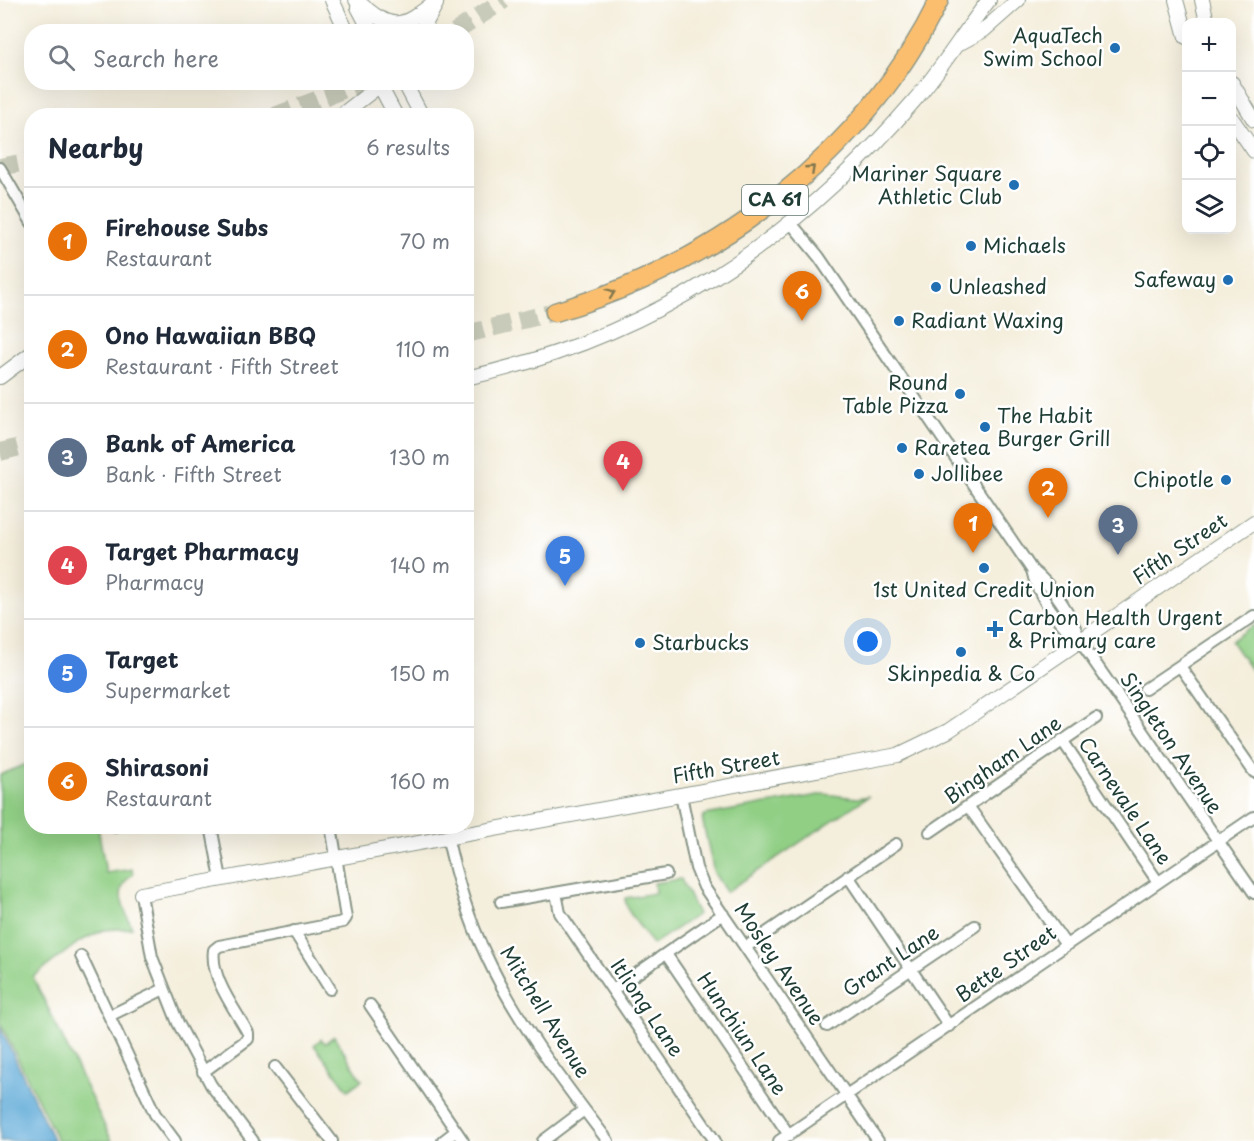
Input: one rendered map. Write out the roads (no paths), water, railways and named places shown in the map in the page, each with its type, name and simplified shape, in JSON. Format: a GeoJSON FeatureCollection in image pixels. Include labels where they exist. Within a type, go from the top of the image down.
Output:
{"type":"FeatureCollection","features":[{"type":"Feature","properties":{"kind":"main road","name":"CA 61"},"geometry":{"type":"LineString","coordinates":[[555,312],[623,289],[687,259],[722,238],[775,200],[830,151],[866,112],[911,50],[939,0]]}},
{"type":"Feature","properties":{"kind":"street"},"geometry":{"type":"LineString","coordinates":[[332,0],[343,24]]}},
{"type":"Feature","properties":{"kind":"street"},"geometry":{"type":"LineString","coordinates":[[356,0],[373,16],[392,23],[410,19],[438,0]]}},
{"type":"Feature","properties":{"kind":"street"},"geometry":{"type":"LineString","coordinates":[[356,0],[367,24]]}},
{"type":"Feature","properties":{"kind":"street"},"geometry":{"type":"LineString","coordinates":[[425,24],[438,0]]}},
{"type":"Feature","properties":{"kind":"street"},"geometry":{"type":"LineString","coordinates":[[474,376],[558,354],[642,319],[726,272],[791,223],[836,183],[914,101],[989,0]]}},
{"type":"Feature","properties":{"kind":"street"},"geometry":{"type":"LineString","coordinates":[[955,46],[984,30],[1018,0]]}},
{"type":"Feature","properties":{"kind":"street"},"geometry":{"type":"LineString","coordinates":[[1176,0],[1182,22]]}},
{"type":"Feature","properties":{"kind":"street"},"geometry":{"type":"LineString","coordinates":[[1202,0],[1206,18]]}},
{"type":"Feature","properties":{"kind":"street"},"geometry":{"type":"LineString","coordinates":[[350,108],[373,90]]}},
{"type":"Feature","properties":{"kind":"street"},"geometry":{"type":"LineString","coordinates":[[384,90],[392,108]]}},
{"type":"Feature","properties":{"kind":"street"},"geometry":{"type":"LineString","coordinates":[[408,90],[418,108]]}},
{"type":"Feature","properties":{"kind":"street"},"geometry":{"type":"LineString","coordinates":[[1236,90],[1254,120]]}},
{"type":"Feature","properties":{"kind":"street"},"geometry":{"type":"LineString","coordinates":[[1236,125],[1254,151]]}},
{"type":"Feature","properties":{"kind":"street"},"geometry":{"type":"LineString","coordinates":[[0,168],[24,209]]}},
{"type":"Feature","properties":{"kind":"street","name":"Singleton Avenue"},"geometry":{"type":"LineString","coordinates":[[791,223],[819,257],[1032,570],[1043,579],[1071,619],[1080,641],[1254,894]]}},
{"type":"Feature","properties":{"kind":"street"},"geometry":{"type":"LineString","coordinates":[[0,376],[24,359]]}},
{"type":"Feature","properties":{"kind":"street","name":"Fifth Street"},"geometry":{"type":"LineString","coordinates":[[474,827],[681,795],[872,761],[913,749],[948,731],[1254,522]]}},
{"type":"Feature","properties":{"kind":"street"},"geometry":{"type":"LineString","coordinates":[[1145,689],[1254,616]]}},
{"type":"Feature","properties":{"kind":"street"},"geometry":{"type":"LineString","coordinates":[[1180,666],[1254,772]]}},
{"type":"Feature","properties":{"kind":"street","name":"Bingham Lane"},"geometry":{"type":"LineString","coordinates":[[930,832],[1095,718]]}},
{"type":"Feature","properties":{"kind":"street","name":"Carnevale Lane"},"geometry":{"type":"LineString","coordinates":[[1062,741],[1158,882]]}},
{"type":"Feature","properties":{"kind":"street","name":"Mosley Avenue"},"geometry":{"type":"LineString","coordinates":[[681,795],[696,868],[704,887],[878,1141]]}},
{"type":"Feature","properties":{"kind":"street"},"geometry":{"type":"LineString","coordinates":[[968,806],[1066,945]]}},
{"type":"Feature","properties":{"kind":"street","name":"Bette Street"},"geometry":{"type":"LineString","coordinates":[[784,1138],[1254,817]]}},
{"type":"Feature","properties":{"kind":"street"},"geometry":{"type":"LineString","coordinates":[[213,834],[221,879]]}},
{"type":"Feature","properties":{"kind":"street"},"geometry":{"type":"LineString","coordinates":[[203,1072],[248,1039],[248,1033],[213,964],[214,950],[219,946],[343,922],[346,918],[333,834]]}},
{"type":"Feature","properties":{"kind":"street","name":"Fifth Street"},"geometry":{"type":"LineString","coordinates":[[141,894],[337,856],[433,834]]}},
{"type":"Feature","properties":{"kind":"street","name":"Mitchell Avenue"},"geometry":{"type":"LineString","coordinates":[[447,834],[466,907],[495,975],[532,1035],[608,1141]]}},
{"type":"Feature","properties":{"kind":"street"},"geometry":{"type":"LineString","coordinates":[[746,947],[896,844]]}},
{"type":"Feature","properties":{"kind":"street"},"geometry":{"type":"LineString","coordinates":[[501,902],[666,874]]}},
{"type":"Feature","properties":{"kind":"street"},"geometry":{"type":"LineString","coordinates":[[848,876],[949,1026]]}},
{"type":"Feature","properties":{"kind":"street","name":"Itliong Lane"},"geometry":{"type":"LineString","coordinates":[[556,893],[560,913],[716,1141]]}},
{"type":"Feature","properties":{"kind":"street"},"geometry":{"type":"LineString","coordinates":[[141,894],[152,957],[164,989],[203,1072],[252,1141]]}},
{"type":"Feature","properties":{"kind":"street"},"geometry":{"type":"LineString","coordinates":[[613,990],[723,914]]}},
{"type":"Feature","properties":{"kind":"street","name":"Grant Lane"},"geometry":{"type":"LineString","coordinates":[[827,1026],[975,926]]}},
{"type":"Feature","properties":{"kind":"street"},"geometry":{"type":"LineString","coordinates":[[294,931],[330,989]]}},
{"type":"Feature","properties":{"kind":"street","name":"Hunchiun Lane"},"geometry":{"type":"LineString","coordinates":[[666,954],[784,1138]]}},
{"type":"Feature","properties":{"kind":"street"},"geometry":{"type":"LineString","coordinates":[[81,956],[155,1114],[175,1141]]}},
{"type":"Feature","properties":{"kind":"street"},"geometry":{"type":"LineString","coordinates":[[109,1016],[164,989]]}},
{"type":"Feature","properties":{"kind":"street"},"geometry":{"type":"LineString","coordinates":[[370,1005],[463,1141]]}},
{"type":"Feature","properties":{"kind":"street"},"geometry":{"type":"LineString","coordinates":[[275,1067],[332,1141]]}},
{"type":"Feature","properties":{"kind":"street"},"geometry":{"type":"LineString","coordinates":[[543,1141],[584,1110]]}},
{"type":"Feature","properties":{"kind":"street"},"geometry":{"type":"LineString","coordinates":[[442,1141],[456,1131]]}},
{"type":"Feature","properties":{"kind":"water"},"geometry":{"type":"Polygon","coordinates":[[[0,1027],[54,1141],[0,1141],[0,1027]]]}},
{"type":"Feature","properties":{"kind":"tunnel"},"geometry":{"type":"LineString","coordinates":[[467,24],[504,0]]}},
{"type":"Feature","properties":{"kind":"tunnel"},"geometry":{"type":"LineString","coordinates":[[296,108],[342,90]]}},
{"type":"Feature","properties":{"kind":"tunnel"},"geometry":{"type":"LineString","coordinates":[[0,167],[24,162]]}},
{"type":"Feature","properties":{"kind":"tunnel"},"geometry":{"type":"LineString","coordinates":[[474,332],[555,312]]}},
{"type":"Feature","properties":{"kind":"tunnel"},"geometry":{"type":"LineString","coordinates":[[0,452],[24,446]]}},
{"type":"Feature","properties":{"kind":"place","name":"AquaTech Swim School"},"geometry":{"type":"Point","coordinates":[1115,48]}},
{"type":"Feature","properties":{"kind":"place","name":"Mariner Square Athletic Club"},"geometry":{"type":"Point","coordinates":[1014,185]}},
{"type":"Feature","properties":{"kind":"place","name":"Michaels"},"geometry":{"type":"Point","coordinates":[971,246]}},
{"type":"Feature","properties":{"kind":"place","name":"Safeway"},"geometry":{"type":"Point","coordinates":[1228,280]}},
{"type":"Feature","properties":{"kind":"place","name":"Unleashed"},"geometry":{"type":"Point","coordinates":[936,287]}},
{"type":"Feature","properties":{"kind":"place","name":"Shirasoni"},"geometry":{"type":"Point","coordinates":[802,321]}},
{"type":"Feature","properties":{"kind":"place","name":"Radiant Waxing"},"geometry":{"type":"Point","coordinates":[899,321]}},
{"type":"Feature","properties":{"kind":"place","name":"Round Table Pizza"},"geometry":{"type":"Point","coordinates":[960,394]}},
{"type":"Feature","properties":{"kind":"place","name":"The Habit Burger Grill"},"geometry":{"type":"Point","coordinates":[985,427]}},
{"type":"Feature","properties":{"kind":"place","name":"Raretea"},"geometry":{"type":"Point","coordinates":[902,448]}},
{"type":"Feature","properties":{"kind":"place","name":"Jollibee"},"geometry":{"type":"Point","coordinates":[919,474]}},
{"type":"Feature","properties":{"kind":"place","name":"Chipotle"},"geometry":{"type":"Point","coordinates":[1226,480]}},
{"type":"Feature","properties":{"kind":"place","name":"Target Pharmacy"},"geometry":{"type":"Point","coordinates":[623,491]}},
{"type":"Feature","properties":{"kind":"place","name":"Ono Hawaiian BBQ"},"geometry":{"type":"Point","coordinates":[1048,518]}},
{"type":"Feature","properties":{"kind":"place","name":"Firehouse Subs"},"geometry":{"type":"Point","coordinates":[973,553]}},
{"type":"Feature","properties":{"kind":"place","name":"Bank of America"},"geometry":{"type":"Point","coordinates":[1118,555]}},
{"type":"Feature","properties":{"kind":"place","name":"1st United Credit Union"},"geometry":{"type":"Point","coordinates":[984,568]}},
{"type":"Feature","properties":{"kind":"place","name":"Target"},"geometry":{"type":"Point","coordinates":[565,586]}},
{"type":"Feature","properties":{"kind":"place","name":"Carbon Health Urgent & Primary care"},"geometry":{"type":"Point","coordinates":[995,629]}},
{"type":"Feature","properties":{"kind":"place","name":"Starbucks"},"geometry":{"type":"Point","coordinates":[640,643]}},
{"type":"Feature","properties":{"kind":"place","name":"Skinpedia & Co"},"geometry":{"type":"Point","coordinates":[961,652]}}]}
